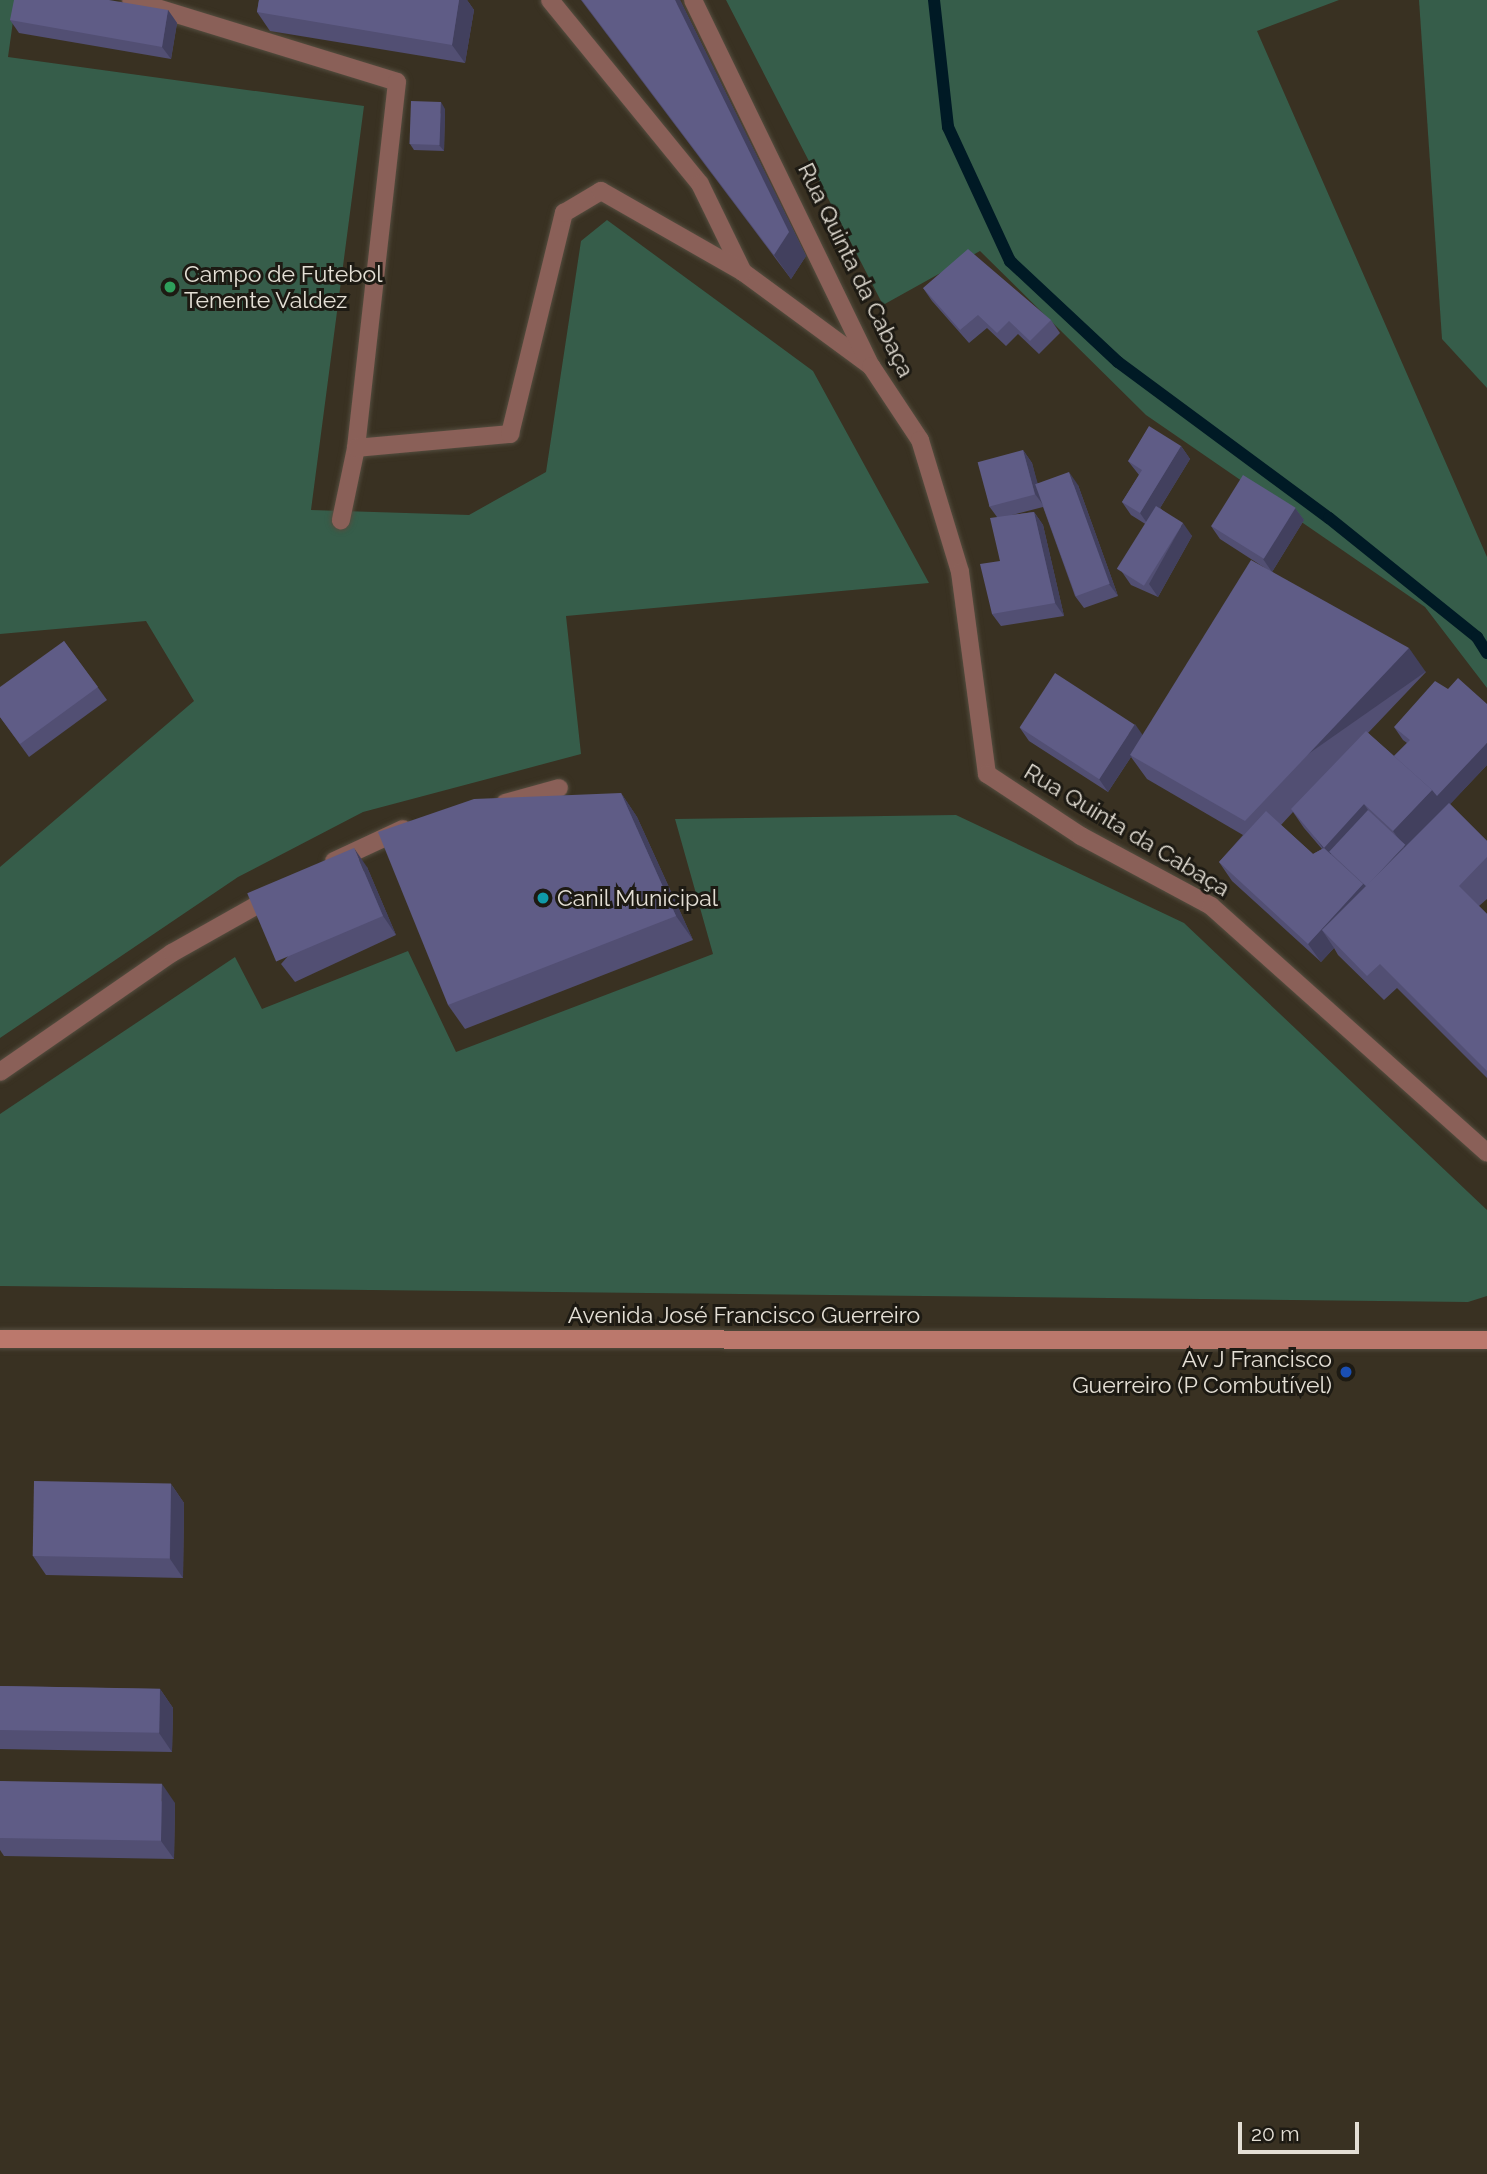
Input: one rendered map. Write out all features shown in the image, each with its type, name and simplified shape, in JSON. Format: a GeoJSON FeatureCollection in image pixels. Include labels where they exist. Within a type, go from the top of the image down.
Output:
{"type":"FeatureCollection","features":[{"type":"Feature","properties":{"kind":"main road","name":"Avenida José Francisco Guerreiro"},"geometry":{"type":"LineString","coordinates":[[0,1339],[1487,1340]]}},
{"type":"Feature","properties":{"kind":"street"},"geometry":{"type":"LineString","coordinates":[[131,0],[397,82],[356,448],[341,520]]}},
{"type":"Feature","properties":{"kind":"street"},"geometry":{"type":"LineString","coordinates":[[550,0],[701,184],[743,272]]}},
{"type":"Feature","properties":{"kind":"street","name":"Rua Quinta da Cabaça"},"geometry":{"type":"LineString","coordinates":[[693,0],[871,366],[920,440],[960,572],[987,774],[1081,836],[1211,906],[1487,1153]]}},
{"type":"Feature","properties":{"kind":"street"},"geometry":{"type":"LineString","coordinates":[[356,448],[510,434],[564,213],[601,191],[743,272],[871,366]]}},
{"type":"Feature","properties":{"kind":"street"},"geometry":{"type":"LineString","coordinates":[[481,809],[559,788]]}},
{"type":"Feature","properties":{"kind":"street"},"geometry":{"type":"LineString","coordinates":[[316,871],[376,836],[429,823]]}},
{"type":"Feature","properties":{"kind":"street"},"geometry":{"type":"LineString","coordinates":[[0,1072],[172,953],[292,884]]}},
{"type":"Feature","properties":{"kind":"green space"},"geometry":{"type":"Polygon","coordinates":[[[0,0],[16,0],[8,57],[364,106],[311,510],[469,515],[546,472],[581,241],[607,220],[813,371],[929,583],[566,616],[581,754],[363,812],[238,877],[0,1038],[0,867],[194,701],[146,621],[0,634],[0,0]]]}},
{"type":"Feature","properties":{"kind":"green space"},"geometry":{"type":"Polygon","coordinates":[[[726,0],[1339,0],[1257,31],[1487,557],[1487,688],[1425,607],[1146,415],[980,251],[883,305],[726,0]]]}},
{"type":"Feature","properties":{"kind":"green space"},"geometry":{"type":"Polygon","coordinates":[[[1419,0],[1487,0],[1487,388],[1442,339],[1419,0]]]}},
{"type":"Feature","properties":{"kind":"green space"},"geometry":{"type":"Polygon","coordinates":[[[956,815],[1184,923],[1487,1210],[1487,1296],[1468,1302],[0,1286],[0,1114],[235,957],[262,1009],[408,951],[456,1052],[713,954],[675,819],[956,815]]]}},
{"type":"Feature","properties":{"kind":"building"},"geometry":{"type":"Polygon","coordinates":[[[14,0],[109,0],[168,10],[162,47],[10,20],[14,0]]]}},
{"type":"Feature","properties":{"kind":"building"},"geometry":{"type":"Polygon","coordinates":[[[259,0],[459,0],[452,45],[257,12],[259,0]]]}},
{"type":"Feature","properties":{"kind":"building"},"geometry":{"type":"Polygon","coordinates":[[[582,0],[675,0],[789,232],[774,255],[582,0]]]}},
{"type":"Feature","properties":{"kind":"building"},"geometry":{"type":"Polygon","coordinates":[[[411,101],[441,102],[439,145],[409,144],[411,101]]]}},
{"type":"Feature","properties":{"kind":"building"},"geometry":{"type":"Polygon","coordinates":[[[968,249],[1051,320],[1030,341],[1009,321],[997,333],[978,315],[960,330],[923,288],[968,249]]]}},
{"type":"Feature","properties":{"kind":"building"},"geometry":{"type":"Polygon","coordinates":[[[1149,426],[1181,446],[1140,513],[1122,502],[1142,470],[1128,461],[1149,426]]]}},
{"type":"Feature","properties":{"kind":"building"},"geometry":{"type":"Polygon","coordinates":[[[1023,450],[1035,494],[990,507],[978,462],[1023,450]]]}},
{"type":"Feature","properties":{"kind":"building"},"geometry":{"type":"Polygon","coordinates":[[[1069,472],[1110,584],[1076,596],[1035,484],[1069,472]]]}},
{"type":"Feature","properties":{"kind":"building"},"geometry":{"type":"Polygon","coordinates":[[[1243,475],[1296,508],[1264,559],[1211,526],[1243,475]]]}},
{"type":"Feature","properties":{"kind":"building"},"geometry":{"type":"Polygon","coordinates":[[[1156,506],[1183,523],[1144,586],[1117,569],[1156,506]]]}},
{"type":"Feature","properties":{"kind":"building"},"geometry":{"type":"Polygon","coordinates":[[[1034,512],[1055,603],[992,614],[980,564],[1000,561],[990,518],[1034,512]]]}},
{"type":"Feature","properties":{"kind":"building"},"geometry":{"type":"Polygon","coordinates":[[[1251,560],[1409,648],[1245,821],[1130,755],[1251,560]]]}},
{"type":"Feature","properties":{"kind":"building"},"geometry":{"type":"Polygon","coordinates":[[[64,641],[98,687],[20,744],[0,717],[0,687],[64,641]]]}},
{"type":"Feature","properties":{"kind":"building"},"geometry":{"type":"Polygon","coordinates":[[[1055,673],[1135,725],[1099,779],[1020,728],[1055,673]]]}},
{"type":"Feature","properties":{"kind":"building"},"geometry":{"type":"Polygon","coordinates":[[[1458,678],[1487,704],[1487,743],[1437,796],[1394,756],[1410,740],[1394,727],[1435,681],[1448,689],[1458,678]]]}},
{"type":"Feature","properties":{"kind":"building"},"geometry":{"type":"Polygon","coordinates":[[[1366,731],[1432,790],[1393,831],[1364,804],[1324,848],[1291,809],[1366,731]]]}},
{"type":"Feature","properties":{"kind":"building","name":"Canil Municipal"},"geometry":{"type":"Polygon","coordinates":[[[621,793],[676,916],[448,1005],[378,832],[474,799],[621,793]]]}},
{"type":"Feature","properties":{"kind":"building"},"geometry":{"type":"Polygon","coordinates":[[[1449,803],[1487,841],[1487,857],[1459,886],[1487,914],[1487,1071],[1380,964],[1367,976],[1322,930],[1449,803]]]}},
{"type":"Feature","properties":{"kind":"building"},"geometry":{"type":"Polygon","coordinates":[[[1368,810],[1405,845],[1366,886],[1329,852],[1368,810]]]}},
{"type":"Feature","properties":{"kind":"building"},"geometry":{"type":"Polygon","coordinates":[[[1266,811],[1313,854],[1324,848],[1363,884],[1308,944],[1219,862],[1266,811]]]}},
{"type":"Feature","properties":{"kind":"building"},"geometry":{"type":"Polygon","coordinates":[[[354,848],[383,916],[276,961],[247,893],[354,848]]]}},
{"type":"Feature","properties":{"kind":"building"},"geometry":{"type":"Polygon","coordinates":[[[34,1481],[171,1483],[170,1558],[33,1556],[34,1481]]]}},
{"type":"Feature","properties":{"kind":"building"},"geometry":{"type":"Polygon","coordinates":[[[0,1686],[160,1689],[159,1733],[0,1730],[0,1686]]]}},
{"type":"Feature","properties":{"kind":"building"},"geometry":{"type":"Polygon","coordinates":[[[0,1781],[162,1784],[161,1841],[0,1838],[0,1781]]]}},
{"type":"Feature","properties":{"kind":"waterway"},"geometry":{"type":"LineString","coordinates":[[934,0],[948,127],[1010,261],[1118,362],[1329,518],[1477,637],[1487,653]]}},
{"type":"Feature","properties":{"kind":"place","name":"Campo de Futebol Tenente Valdez"},"geometry":{"type":"Point","coordinates":[170,287]}},
{"type":"Feature","properties":{"kind":"place","name":"Canil Municipal"},"geometry":{"type":"Point","coordinates":[543,898]}},
{"type":"Feature","properties":{"kind":"place","name":"Av J Francisco Guerreiro (P Combutível)"},"geometry":{"type":"Point","coordinates":[1346,1372]}}]}
